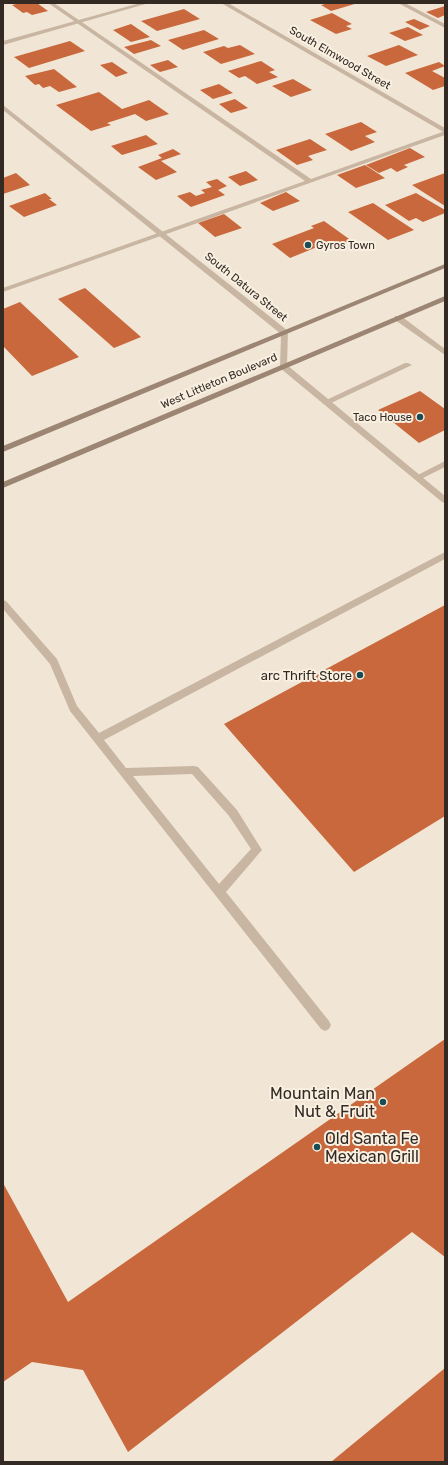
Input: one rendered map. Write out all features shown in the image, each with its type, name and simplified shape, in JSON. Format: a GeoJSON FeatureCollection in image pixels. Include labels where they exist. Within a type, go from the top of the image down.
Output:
{"type":"FeatureCollection","features":[{"type":"Feature","properties":{"kind":"main road","name":"West Littleton Boulevard"},"geometry":{"type":"LineString","coordinates":[[3,449],[445,266]]}},
{"type":"Feature","properties":{"kind":"main road","name":"West Littleton Boulevard"},"geometry":{"type":"LineString","coordinates":[[3,485],[445,298]]}},
{"type":"Feature","properties":{"kind":"street"},"geometry":{"type":"LineString","coordinates":[[51,3],[310,181]]}},
{"type":"Feature","properties":{"kind":"street"},"geometry":{"type":"LineString","coordinates":[[3,43],[146,3]]}},
{"type":"Feature","properties":{"kind":"street","name":"South Elmwood Street"},"geometry":{"type":"LineString","coordinates":[[224,3],[445,132]]}},
{"type":"Feature","properties":{"kind":"street"},"geometry":{"type":"LineString","coordinates":[[401,3],[445,26]]}},
{"type":"Feature","properties":{"kind":"street","name":"South Datura Street"},"geometry":{"type":"LineString","coordinates":[[3,107],[285,333],[283,366]]}},
{"type":"Feature","properties":{"kind":"street"},"geometry":{"type":"LineString","coordinates":[[3,290],[445,132]]}},
{"type":"Feature","properties":{"kind":"street"},"geometry":{"type":"LineString","coordinates":[[398,318],[445,353]]}},
{"type":"Feature","properties":{"kind":"street"},"geometry":{"type":"LineString","coordinates":[[326,402],[408,365]]}},
{"type":"Feature","properties":{"kind":"street"},"geometry":{"type":"LineString","coordinates":[[283,366],[445,500]]}},
{"type":"Feature","properties":{"kind":"street"},"geometry":{"type":"LineString","coordinates":[[418,477],[445,464]]}},
{"type":"Feature","properties":{"kind":"street"},"geometry":{"type":"LineString","coordinates":[[98,738],[445,555]]}},
{"type":"Feature","properties":{"kind":"street"},"geometry":{"type":"LineString","coordinates":[[3,603],[54,662],[73,708],[325,1025]]}},
{"type":"Feature","properties":{"kind":"street"},"geometry":{"type":"LineString","coordinates":[[124,772],[194,770],[233,813],[256,850],[219,892]]}},
{"type":"Feature","properties":{"kind":"building"},"geometry":{"type":"Polygon","coordinates":[[[20,3],[37,3],[48,11],[32,15],[27,12],[23,13],[12,5],[20,3]]]}},
{"type":"Feature","properties":{"kind":"building"},"geometry":{"type":"Polygon","coordinates":[[[329,3],[358,3],[331,11],[321,5],[329,3]]]}},
{"type":"Feature","properties":{"kind":"building"},"geometry":{"type":"Polygon","coordinates":[[[445,6],[445,15],[438,18],[426,12],[445,6]]]}},
{"type":"Feature","properties":{"kind":"building"},"geometry":{"type":"Polygon","coordinates":[[[184,9],[200,19],[157,31],[141,21],[184,9]]]}},
{"type":"Feature","properties":{"kind":"building"},"geometry":{"type":"Polygon","coordinates":[[[332,13],[352,24],[346,26],[352,29],[336,34],[310,20],[332,13]]]}},
{"type":"Feature","properties":{"kind":"building"},"geometry":{"type":"Polygon","coordinates":[[[414,19],[430,26],[420,30],[405,22],[414,19]]]}},
{"type":"Feature","properties":{"kind":"building"},"geometry":{"type":"Polygon","coordinates":[[[131,24],[150,37],[131,42],[113,30],[131,24]]]}},
{"type":"Feature","properties":{"kind":"building"},"geometry":{"type":"Polygon","coordinates":[[[408,27],[423,35],[405,41],[389,33],[408,27]]]}},
{"type":"Feature","properties":{"kind":"building"},"geometry":{"type":"Polygon","coordinates":[[[204,30],[219,39],[183,50],[168,40],[204,30]]]}},
{"type":"Feature","properties":{"kind":"building"},"geometry":{"type":"Polygon","coordinates":[[[151,40],[161,46],[134,54],[124,47],[151,40]]]}},
{"type":"Feature","properties":{"kind":"building"},"geometry":{"type":"Polygon","coordinates":[[[70,41],[85,51],[29,68],[14,57],[70,41]]]}},
{"type":"Feature","properties":{"kind":"building"},"geometry":{"type":"Polygon","coordinates":[[[240,45],[255,54],[221,64],[203,52],[224,46],[228,48],[240,45]]]}},
{"type":"Feature","properties":{"kind":"building"},"geometry":{"type":"Polygon","coordinates":[[[399,45],[418,55],[386,66],[367,56],[399,45]]]}},
{"type":"Feature","properties":{"kind":"building"},"geometry":{"type":"Polygon","coordinates":[[[168,60],[178,67],[160,72],[150,65],[168,60]]]}},
{"type":"Feature","properties":{"kind":"building"},"geometry":{"type":"Polygon","coordinates":[[[261,61],[275,70],[269,72],[278,77],[257,84],[245,76],[239,78],[228,71],[261,61]]]}},
{"type":"Feature","properties":{"kind":"building"},"geometry":{"type":"Polygon","coordinates":[[[112,62],[128,73],[116,77],[100,65],[112,62]]]}},
{"type":"Feature","properties":{"kind":"building"},"geometry":{"type":"Polygon","coordinates":[[[439,62],[445,66],[432,71],[445,78],[445,86],[433,90],[405,73],[439,62]]]}},
{"type":"Feature","properties":{"kind":"building"},"geometry":{"type":"Polygon","coordinates":[[[54,69],[77,87],[59,92],[50,86],[43,88],[39,84],[35,85],[25,76],[54,69]]]}},
{"type":"Feature","properties":{"kind":"building"},"geometry":{"type":"Polygon","coordinates":[[[293,79],[312,90],[291,97],[272,86],[293,79]]]}},
{"type":"Feature","properties":{"kind":"building"},"geometry":{"type":"Polygon","coordinates":[[[219,84],[233,93],[213,99],[200,90],[219,84]]]}},
{"type":"Feature","properties":{"kind":"building"},"geometry":{"type":"Polygon","coordinates":[[[99,92],[122,109],[149,100],[169,114],[146,121],[135,114],[107,123],[111,125],[91,131],[56,105],[99,92]]]}},
{"type":"Feature","properties":{"kind":"building"},"geometry":{"type":"Polygon","coordinates":[[[235,99],[248,108],[231,113],[219,104],[235,99]]]}},
{"type":"Feature","properties":{"kind":"building"},"geometry":{"type":"Polygon","coordinates":[[[361,122],[377,132],[365,136],[375,142],[351,151],[325,134],[361,122]]]}},
{"type":"Feature","properties":{"kind":"building"},"geometry":{"type":"Polygon","coordinates":[[[146,135],[158,144],[122,155],[111,146],[146,135]]]}},
{"type":"Feature","properties":{"kind":"building"},"geometry":{"type":"Polygon","coordinates":[[[310,139],[327,150],[308,156],[313,160],[297,165],[276,150],[310,139]]]}},
{"type":"Feature","properties":{"kind":"building"},"geometry":{"type":"Polygon","coordinates":[[[410,148],[425,157],[404,165],[408,167],[397,172],[391,168],[379,173],[366,165],[410,148]]]}},
{"type":"Feature","properties":{"kind":"building"},"geometry":{"type":"Polygon","coordinates":[[[173,149],[181,154],[161,161],[177,172],[156,180],[138,167],[162,158],[158,155],[173,149]]]}},
{"type":"Feature","properties":{"kind":"building"},"geometry":{"type":"Polygon","coordinates":[[[365,165],[385,178],[356,188],[337,175],[365,165]]]}},
{"type":"Feature","properties":{"kind":"building"},"geometry":{"type":"Polygon","coordinates":[[[246,171],[258,180],[240,186],[228,177],[246,171]]]}},
{"type":"Feature","properties":{"kind":"building"},"geometry":{"type":"Polygon","coordinates":[[[16,173],[30,185],[3,194],[3,178],[16,173]]]}},
{"type":"Feature","properties":{"kind":"building"},"geometry":{"type":"Polygon","coordinates":[[[445,173],[445,206],[412,185],[445,173]]]}},
{"type":"Feature","properties":{"kind":"building"},"geometry":{"type":"Polygon","coordinates":[[[217,179],[227,186],[218,190],[225,195],[191,207],[177,196],[190,192],[196,196],[205,193],[201,190],[212,187],[206,182],[217,179]]]}},
{"type":"Feature","properties":{"kind":"building"},"geometry":{"type":"Polygon","coordinates":[[[286,192],[300,201],[273,211],[260,203],[286,192]]]}},
{"type":"Feature","properties":{"kind":"building"},"geometry":{"type":"Polygon","coordinates":[[[45,193],[52,199],[49,199],[57,205],[24,217],[9,206],[45,193]]]}},
{"type":"Feature","properties":{"kind":"building"},"geometry":{"type":"Polygon","coordinates":[[[416,193],[445,210],[445,213],[423,222],[416,218],[409,221],[385,205],[416,193]]]}},
{"type":"Feature","properties":{"kind":"building"},"geometry":{"type":"Polygon","coordinates":[[[373,203],[414,230],[388,240],[348,212],[373,203]]]}},
{"type":"Feature","properties":{"kind":"building"},"geometry":{"type":"Polygon","coordinates":[[[224,214],[242,228],[215,237],[198,223],[224,214]]]}},
{"type":"Feature","properties":{"kind":"building"},"geometry":{"type":"Polygon","coordinates":[[[324,221],[352,241],[334,248],[327,243],[290,258],[272,244],[314,228],[311,226],[324,221]]]}},
{"type":"Feature","properties":{"kind":"building"},"geometry":{"type":"Polygon","coordinates":[[[85,288],[141,337],[114,348],[58,299],[85,288]]]}},
{"type":"Feature","properties":{"kind":"building"},"geometry":{"type":"Polygon","coordinates":[[[20,302],[79,357],[32,376],[3,346],[3,309],[20,302]]]}},
{"type":"Feature","properties":{"kind":"building"},"geometry":{"type":"Polygon","coordinates":[[[420,391],[445,409],[445,430],[419,443],[378,410],[420,391]]]}},
{"type":"Feature","properties":{"kind":"building"},"geometry":{"type":"Polygon","coordinates":[[[445,605],[445,816],[354,872],[224,724],[445,605]]]}},
{"type":"Feature","properties":{"kind":"building"},"geometry":{"type":"Polygon","coordinates":[[[445,1039],[445,1257],[412,1232],[128,1452],[83,1370],[32,1362],[3,1382],[3,1183],[68,1302],[445,1039]]]}},
{"type":"Feature","properties":{"kind":"building"},"geometry":{"type":"Polygon","coordinates":[[[445,1368],[445,1462],[331,1462],[445,1368]]]}},
{"type":"Feature","properties":{"kind":"place","name":"Gyros Town"},"geometry":{"type":"Point","coordinates":[308,245]}},
{"type":"Feature","properties":{"kind":"place","name":"Taco House"},"geometry":{"type":"Point","coordinates":[420,417]}},
{"type":"Feature","properties":{"kind":"place","name":"arc Thrift Store"},"geometry":{"type":"Point","coordinates":[360,675]}},
{"type":"Feature","properties":{"kind":"place","name":"Mountain Man Nut & Fruit"},"geometry":{"type":"Point","coordinates":[383,1102]}},
{"type":"Feature","properties":{"kind":"place","name":"Old Santa Fe Mexican Grill"},"geometry":{"type":"Point","coordinates":[317,1147]}}]}
